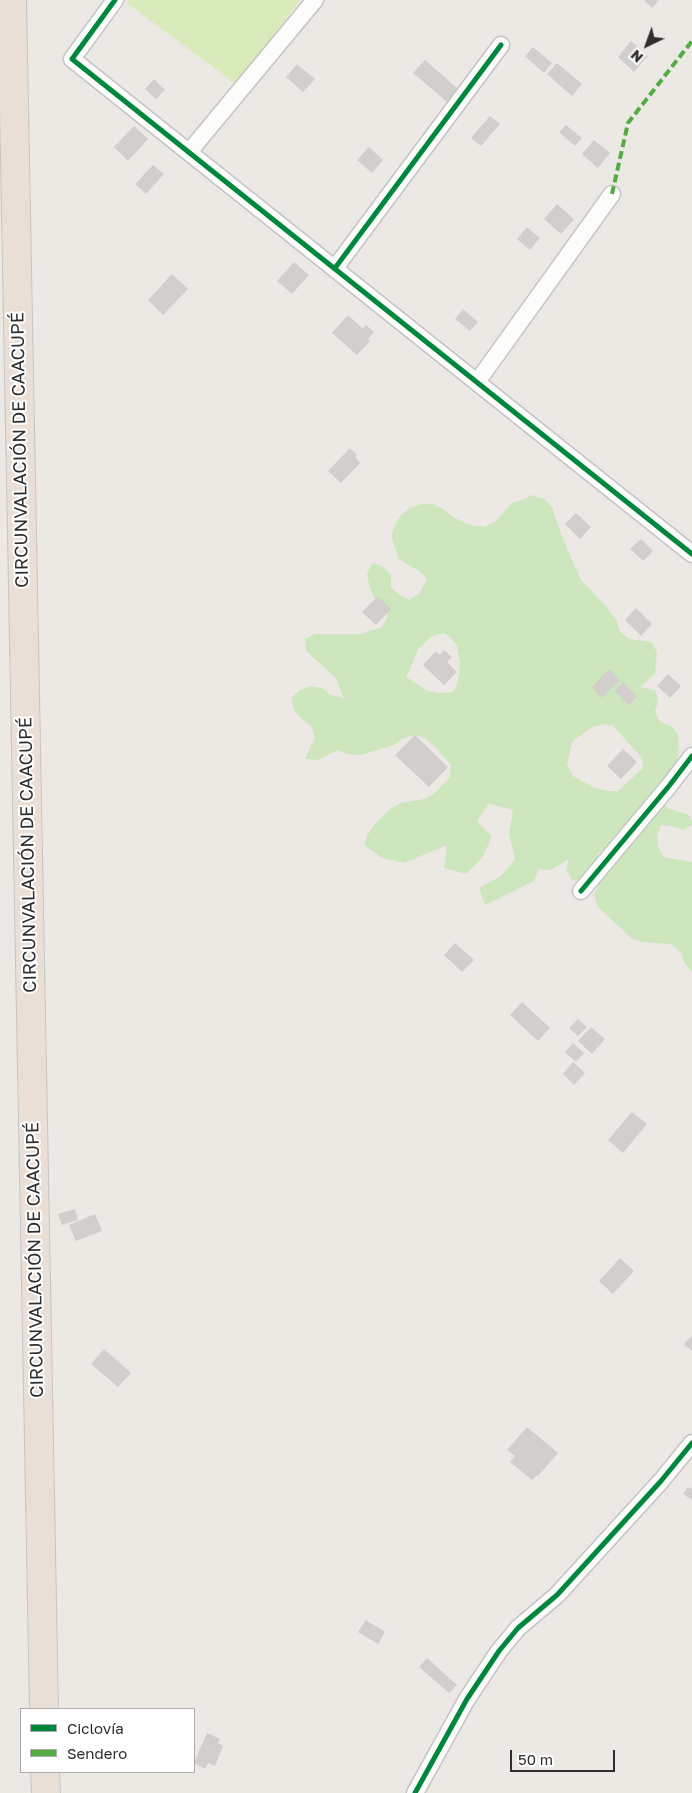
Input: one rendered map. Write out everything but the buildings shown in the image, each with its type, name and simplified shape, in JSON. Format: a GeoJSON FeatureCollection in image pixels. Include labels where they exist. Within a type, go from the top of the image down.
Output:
{"type":"FeatureCollection","features":[{"type":"Feature","properties":{"kind":"highway","name":"CIRCUNVALACIÓN DE CAACUPÉ"},"geometry":{"type":"LineString","coordinates":[[12,0],[44,1708]]}},
{"type":"Feature","properties":{"kind":"highway","name":"CIRCUNVALACIÓN DE CAACUPÉ"},"geometry":{"type":"LineString","coordinates":[[0,386],[19,1169],[27,1708]]}},
{"type":"Feature","properties":{"kind":"highway"},"geometry":{"type":"LineString","coordinates":[[28,1773],[28,1793]]}},
{"type":"Feature","properties":{"kind":"highway"},"geometry":{"type":"LineString","coordinates":[[45,1773],[46,1793]]}},
{"type":"Feature","properties":{"kind":"street"},"geometry":{"type":"LineString","coordinates":[[115,0],[72,59],[692,554]]}},
{"type":"Feature","properties":{"kind":"street"},"geometry":{"type":"LineString","coordinates":[[190,152],[315,0]]}},
{"type":"Feature","properties":{"kind":"street"},"geometry":{"type":"LineString","coordinates":[[335,268],[501,45]]}},
{"type":"Feature","properties":{"kind":"street"},"geometry":{"type":"LineString","coordinates":[[477,382],[612,194]]}},
{"type":"Feature","properties":{"kind":"street"},"geometry":{"type":"LineString","coordinates":[[581,891],[692,756]]}},
{"type":"Feature","properties":{"kind":"street"},"geometry":{"type":"LineString","coordinates":[[415,1793],[467,1699],[504,1645],[518,1628],[556,1595],[661,1481],[692,1443]]}},
{"type":"Feature","properties":{"kind":"green space"},"geometry":{"type":"Polygon","coordinates":[[[129,0],[300,0],[237,85],[127,3],[129,0]]]}},
{"type":"Feature","properties":{"kind":"green space"},"geometry":{"type":"Polygon","coordinates":[[[533,495],[544,499],[552,507],[563,539],[581,580],[617,621],[620,632],[629,639],[651,642],[657,652],[655,674],[640,687],[655,690],[658,701],[655,712],[660,722],[671,726],[678,734],[679,746],[675,780],[658,794],[667,808],[689,815],[692,825],[683,830],[661,825],[657,836],[658,847],[664,857],[692,862],[692,971],[685,964],[681,953],[671,944],[642,942],[631,938],[597,906],[594,895],[599,885],[601,873],[615,842],[597,854],[602,865],[583,879],[572,880],[566,870],[569,859],[551,870],[539,869],[534,881],[485,905],[479,888],[501,876],[515,859],[509,834],[513,810],[489,804],[477,821],[492,837],[482,858],[466,874],[444,868],[447,845],[404,863],[382,858],[364,845],[374,825],[390,809],[401,803],[424,799],[434,794],[450,777],[451,765],[426,739],[415,735],[404,738],[394,745],[361,755],[349,754],[338,750],[318,760],[305,759],[315,737],[311,726],[294,710],[291,698],[300,690],[311,686],[322,688],[330,694],[344,699],[335,677],[306,651],[305,639],[315,634],[361,634],[382,627],[388,616],[374,597],[369,585],[367,573],[373,563],[383,567],[391,575],[391,587],[398,594],[409,600],[419,594],[427,579],[419,571],[399,559],[391,536],[401,515],[410,508],[421,504],[433,504],[463,522],[485,527],[496,521],[511,504],[533,495]],[[444,633],[432,636],[419,648],[406,677],[428,691],[452,692],[456,687],[460,663],[457,645],[444,633]],[[602,724],[591,728],[572,742],[567,765],[573,776],[595,788],[606,791],[618,791],[643,768],[642,758],[613,726],[602,724]]]}},
{"type":"Feature","properties":{"kind":"marked path"},"geometry":{"type":"LineString","coordinates":[[612,194],[628,123],[692,41]]}},
{"type":"Feature","properties":{"kind":"cycle path"},"geometry":{"type":"LineString","coordinates":[[115,0],[72,59],[692,554]]}},
{"type":"Feature","properties":{"kind":"cycle path"},"geometry":{"type":"LineString","coordinates":[[335,268],[501,45]]}},
{"type":"Feature","properties":{"kind":"cycle path"},"geometry":{"type":"LineString","coordinates":[[581,891],[692,756]]}},
{"type":"Feature","properties":{"kind":"cycle path"},"geometry":{"type":"LineString","coordinates":[[415,1793],[467,1699],[499,1651],[518,1628],[557,1595],[661,1481],[692,1443]]}}]}
